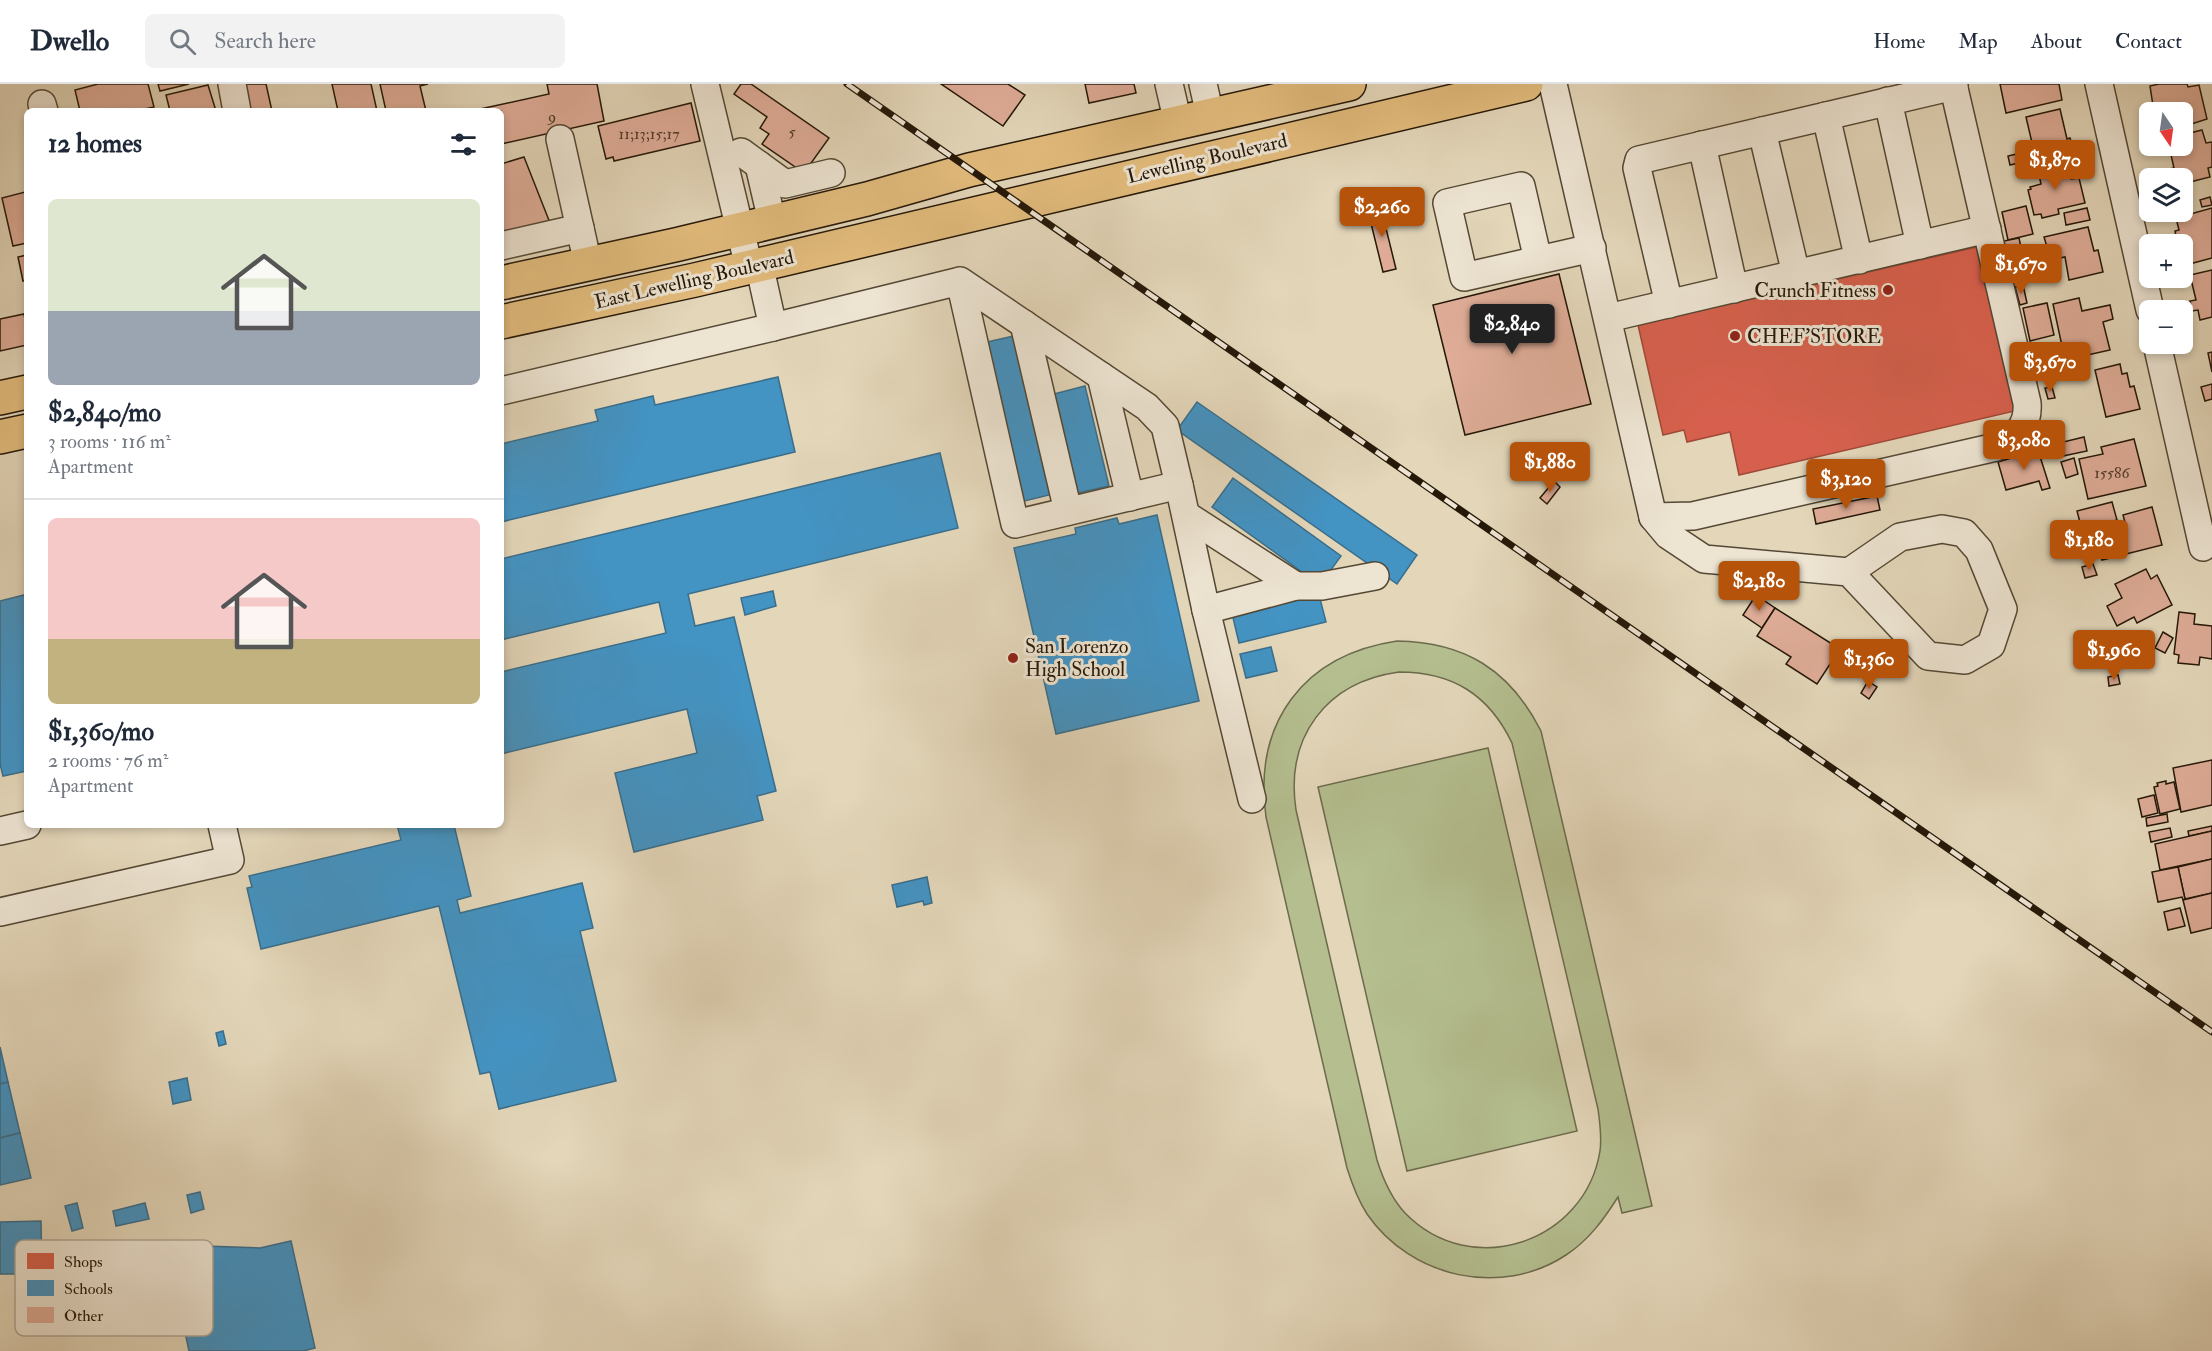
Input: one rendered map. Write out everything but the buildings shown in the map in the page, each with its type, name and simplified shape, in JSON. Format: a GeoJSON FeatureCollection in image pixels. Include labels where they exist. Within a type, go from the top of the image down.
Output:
{"type":"FeatureCollection","features":[{"type":"Feature","properties":{"kind":"main road","name":"Lewelling Boulevard"},"geometry":{"type":"LineString","coordinates":[[887,234],[1526,84]]}},
{"type":"Feature","properties":{"kind":"main road","name":"Lewelling Boulevard"},"geometry":{"type":"LineString","coordinates":[[867,199],[969,170],[1333,86]]}},
{"type":"Feature","properties":{"kind":"main road","name":"East Lewelling Boulevard"},"geometry":{"type":"LineString","coordinates":[[504,282],[867,199]]}},
{"type":"Feature","properties":{"kind":"main road","name":"East Lewelling Boulevard"},"geometry":{"type":"LineString","coordinates":[[504,321],[695,280],[887,234]]}},
{"type":"Feature","properties":{"kind":"main road"},"geometry":{"type":"LineString","coordinates":[[0,398],[24,393]]}},
{"type":"Feature","properties":{"kind":"main road"},"geometry":{"type":"LineString","coordinates":[[0,437],[24,432]]}},
{"type":"Feature","properties":{"kind":"street"},"geometry":{"type":"LineString","coordinates":[[232,84],[236,108]]}},
{"type":"Feature","properties":{"kind":"street"},"geometry":{"type":"LineString","coordinates":[[705,84],[739,229],[754,265],[773,327]]}},
{"type":"Feature","properties":{"kind":"street"},"geometry":{"type":"LineString","coordinates":[[1169,84],[1178,123]]}},
{"type":"Feature","properties":{"kind":"street"},"geometry":{"type":"LineString","coordinates":[[1203,84],[1210,115]]}},
{"type":"Feature","properties":{"kind":"street"},"geometry":{"type":"LineString","coordinates":[[1553,84],[1653,517],[1668,535],[1704,559],[1849,572],[1900,537],[1942,529],[1964,533],[1979,550],[2003,609],[1991,645],[1965,660],[1928,656],[1849,572]]}},
{"type":"Feature","properties":{"kind":"street"},"geometry":{"type":"LineString","coordinates":[[2099,84],[2148,300]]}},
{"type":"Feature","properties":{"kind":"street"},"geometry":{"type":"LineString","coordinates":[[1653,517],[1693,516],[1996,447],[2010,440],[2023,428],[2027,417],[2027,403],[1953,85],[1639,160],[1637,168],[1669,304]]}},
{"type":"Feature","properties":{"kind":"street"},"geometry":{"type":"LineString","coordinates":[[1888,101],[1920,245]]}},
{"type":"Feature","properties":{"kind":"street"},"geometry":{"type":"LineString","coordinates":[[1826,116],[1859,260]]}},
{"type":"Feature","properties":{"kind":"street"},"geometry":{"type":"LineString","coordinates":[[1762,131],[1796,274]]}},
{"type":"Feature","properties":{"kind":"street"},"geometry":{"type":"LineString","coordinates":[[560,139],[588,264]]}},
{"type":"Feature","properties":{"kind":"street"},"geometry":{"type":"LineString","coordinates":[[1702,145],[1734,289]]}},
{"type":"Feature","properties":{"kind":"street"},"geometry":{"type":"LineString","coordinates":[[772,221],[750,159],[785,184],[831,174]]}},
{"type":"Feature","properties":{"kind":"street"},"geometry":{"type":"LineString","coordinates":[[504,245],[580,228]]}},
{"type":"Feature","properties":{"kind":"street"},"geometry":{"type":"LineString","coordinates":[[1608,318],[1987,229]]}},
{"type":"Feature","properties":{"kind":"street"},"geometry":{"type":"LineString","coordinates":[[1538,260],[1592,248]]}},
{"type":"Feature","properties":{"kind":"street"},"geometry":{"type":"LineString","coordinates":[[960,281],[1015,524],[1179,485]]}},
{"type":"Feature","properties":{"kind":"street"},"geometry":{"type":"LineString","coordinates":[[504,390],[960,281],[1147,406],[1165,426],[1206,610],[1252,799]]}},
{"type":"Feature","properties":{"kind":"street"},"geometry":{"type":"LineString","coordinates":[[1024,324],[1068,511]]}},
{"type":"Feature","properties":{"kind":"street"},"geometry":{"type":"LineString","coordinates":[[2159,354],[2203,547]]}},
{"type":"Feature","properties":{"kind":"street"},"geometry":{"type":"LineString","coordinates":[[1101,376],[1130,497]]}},
{"type":"Feature","properties":{"kind":"street"},"geometry":{"type":"LineString","coordinates":[[1186,515],[1296,586]]}},
{"type":"Feature","properties":{"kind":"street"},"geometry":{"type":"LineString","coordinates":[[1206,610],[1296,586],[1322,586],[1375,576]]}},
{"type":"Feature","properties":{"kind":"street"},"geometry":{"type":"LineString","coordinates":[[0,831],[24,826]]}},
{"type":"Feature","properties":{"kind":"street"},"geometry":{"type":"LineString","coordinates":[[0,912],[230,860],[223,828]]}},
{"type":"Feature","properties":{"kind":"green space"},"geometry":{"type":"Polygon","coordinates":[[[1397,641],[1444,647],[1464,654],[1500,676],[1515,691],[1541,731],[1652,1206],[1622,1213],[1618,1197],[1582,1243],[1566,1255],[1541,1268],[1514,1276],[1486,1278],[1459,1275],[1432,1266],[1408,1253],[1386,1236],[1367,1214],[1347,1168],[1266,817],[1264,783],[1268,752],[1277,724],[1291,699],[1311,678],[1335,661],[1364,649],[1397,641]],[[1399,672],[1373,678],[1331,701],[1316,717],[1297,759],[1294,784],[1296,810],[1377,1160],[1385,1181],[1405,1213],[1432,1234],[1461,1245],[1492,1248],[1522,1242],[1549,1229],[1572,1209],[1590,1183],[1600,1151],[1598,1109],[1512,743],[1503,726],[1480,699],[1452,682],[1418,673],[1399,672]]]}},
{"type":"Feature","properties":{"kind":"green space"},"geometry":{"type":"Polygon","coordinates":[[[1488,748],[1577,1131],[1407,1171],[1318,787],[1488,748]]]}},
{"type":"Feature","properties":{"kind":"railway"},"geometry":{"type":"LineString","coordinates":[[847,84],[2212,1032]]}},
{"type":"Feature","properties":{"kind":"place","name":"Crunch Fitness"},"geometry":{"type":"Point","coordinates":[1888,290]}},
{"type":"Feature","properties":{"kind":"place","name":"CHEF'STORE"},"geometry":{"type":"Point","coordinates":[1735,336]}},
{"type":"Feature","properties":{"kind":"place","name":"San Lorenzo High School"},"geometry":{"type":"Point","coordinates":[1013,658]}}]}
